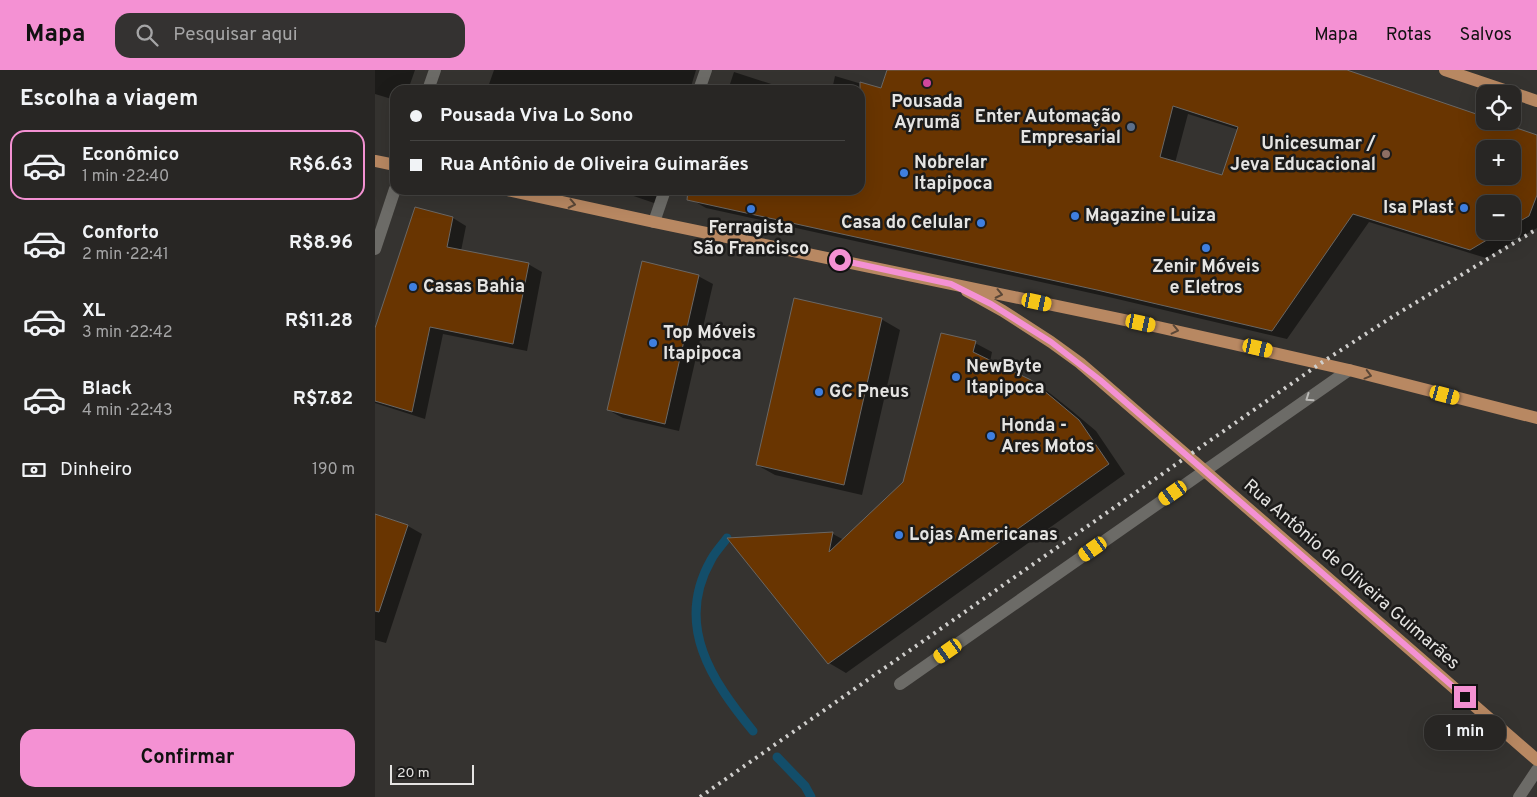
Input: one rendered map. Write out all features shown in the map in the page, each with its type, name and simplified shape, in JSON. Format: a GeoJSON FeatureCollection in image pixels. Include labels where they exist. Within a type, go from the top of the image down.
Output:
{"type":"FeatureCollection","features":[{"type":"Feature","properties":{"kind":"main road"},"geometry":{"type":"LineString","coordinates":[[1445,70],[1537,101]]}},
{"type":"Feature","properties":{"kind":"main road"},"geometry":{"type":"LineString","coordinates":[[375,161],[390,164]]}},
{"type":"Feature","properties":{"kind":"main road"},"geometry":{"type":"LineString","coordinates":[[530,195],[1159,326],[1349,370],[1537,418]]}},
{"type":"Feature","properties":{"kind":"main road","name":"Rua Antônio de Oliveira Guimarães"},"geometry":{"type":"LineString","coordinates":[[951,284],[979,297],[1051,342],[1100,380],[1537,760]]}},
{"type":"Feature","properties":{"kind":"street"},"geometry":{"type":"LineString","coordinates":[[430,85],[435,70]]}},
{"type":"Feature","properties":{"kind":"street"},"geometry":{"type":"LineString","coordinates":[[701,85],[706,70]]}},
{"type":"Feature","properties":{"kind":"street"},"geometry":{"type":"LineString","coordinates":[[375,249],[393,195]]}},
{"type":"Feature","properties":{"kind":"street"},"geometry":{"type":"LineString","coordinates":[[654,222],[663,195]]}},
{"type":"Feature","properties":{"kind":"street"},"geometry":{"type":"LineString","coordinates":[[900,684],[1349,370]]}},
{"type":"Feature","properties":{"kind":"street"},"geometry":{"type":"LineString","coordinates":[[1519,797],[1537,770]]}},
{"type":"Feature","properties":{"kind":"building"},"geometry":{"type":"Polygon","coordinates":[[[887,70],[1347,70],[1476,114],[1476,130],[1521,130],[1537,135],[1537,195],[1529,216],[1521,220],[1521,195],[1476,195],[1476,240],[1487,240],[1470,250],[1353,214],[1272,331],[1097,290],[687,200],[688,195],[865,195],[865,85],[860,85],[860,82],[881,88],[887,70]],[[1173,106],[1160,157],[1222,175],[1238,127],[1173,106]]]}},
{"type":"Feature","properties":{"kind":"building"},"geometry":{"type":"Polygon","coordinates":[[[415,207],[453,217],[447,247],[529,263],[513,344],[430,327],[412,412],[375,401],[375,328],[415,207]]]}},
{"type":"Feature","properties":{"kind":"building","name":"Top Móveis Itapipoca"},"geometry":{"type":"Polygon","coordinates":[[[642,261],[699,275],[665,424],[607,410],[642,261]]]}},
{"type":"Feature","properties":{"kind":"building","name":"GC Pneus"},"geometry":{"type":"Polygon","coordinates":[[[794,298],[882,318],[844,485],[756,465],[794,298]]]}},
{"type":"Feature","properties":{"kind":"building","name":"Lojas Americanas"},"geometry":{"type":"Polygon","coordinates":[[[941,333],[976,341],[973,352],[1031,380],[1079,420],[1109,464],[828,664],[727,538],[833,532],[829,552],[903,482],[941,333]]]}},
{"type":"Feature","properties":{"kind":"building"},"geometry":{"type":"Polygon","coordinates":[[[375,514],[408,525],[379,612],[375,611],[375,514]]]}},
{"type":"Feature","properties":{"kind":"waterway"},"geometry":{"type":"LineString","coordinates":[[727,538],[713,557],[701,584],[696,607],[697,629],[703,651],[712,672],[724,692],[753,731]]}},
{"type":"Feature","properties":{"kind":"waterway"},"geometry":{"type":"LineString","coordinates":[[777,757],[805,786],[811,797]]}},
{"type":"Feature","properties":{"kind":"railway"},"geometry":{"type":"LineString","coordinates":[[700,797],[1321,363],[1392,317],[1537,229]]}},
{"type":"Feature","properties":{"kind":"place","name":"Pousada Ayrumã"},"geometry":{"type":"Point","coordinates":[927,83]}},
{"type":"Feature","properties":{"kind":"place","name":"Enter Automação Empresarial"},"geometry":{"type":"Point","coordinates":[1131,127]}},
{"type":"Feature","properties":{"kind":"place","name":"Unicesumar / Jeva Educacional"},"geometry":{"type":"Point","coordinates":[1386,154]}},
{"type":"Feature","properties":{"kind":"place","name":"Nobrelar Itapipoca"},"geometry":{"type":"Point","coordinates":[904,173]}},
{"type":"Feature","properties":{"kind":"place","name":"Isa Plast"},"geometry":{"type":"Point","coordinates":[1464,208]}},
{"type":"Feature","properties":{"kind":"place","name":"Ferragista São Francisco"},"geometry":{"type":"Point","coordinates":[751,209]}},
{"type":"Feature","properties":{"kind":"place","name":"Magazine Luiza"},"geometry":{"type":"Point","coordinates":[1075,216]}},
{"type":"Feature","properties":{"kind":"place","name":"Casa do Celular"},"geometry":{"type":"Point","coordinates":[981,223]}},
{"type":"Feature","properties":{"kind":"place","name":"Zenir Móveis e Eletros"},"geometry":{"type":"Point","coordinates":[1206,248]}},
{"type":"Feature","properties":{"kind":"place","name":"Casas Bahia"},"geometry":{"type":"Point","coordinates":[413,287]}},
{"type":"Feature","properties":{"kind":"place","name":"Top Móveis Itapipoca"},"geometry":{"type":"Point","coordinates":[653,343]}},
{"type":"Feature","properties":{"kind":"place","name":"NewByte Itapipoca"},"geometry":{"type":"Point","coordinates":[956,377]}},
{"type":"Feature","properties":{"kind":"place","name":"GC Pneus"},"geometry":{"type":"Point","coordinates":[819,392]}},
{"type":"Feature","properties":{"kind":"place","name":"Honda - Ares Motos"},"geometry":{"type":"Point","coordinates":[991,436]}},
{"type":"Feature","properties":{"kind":"place","name":"Lojas Americanas"},"geometry":{"type":"Point","coordinates":[899,535]}},
{"type":"Feature","properties":{"kind":"route"},"geometry":{"type":"LineString","coordinates":[[840,260],[951,284],[979,297],[1051,342],[1100,380],[1205,470],[1465,697]]}}]}
